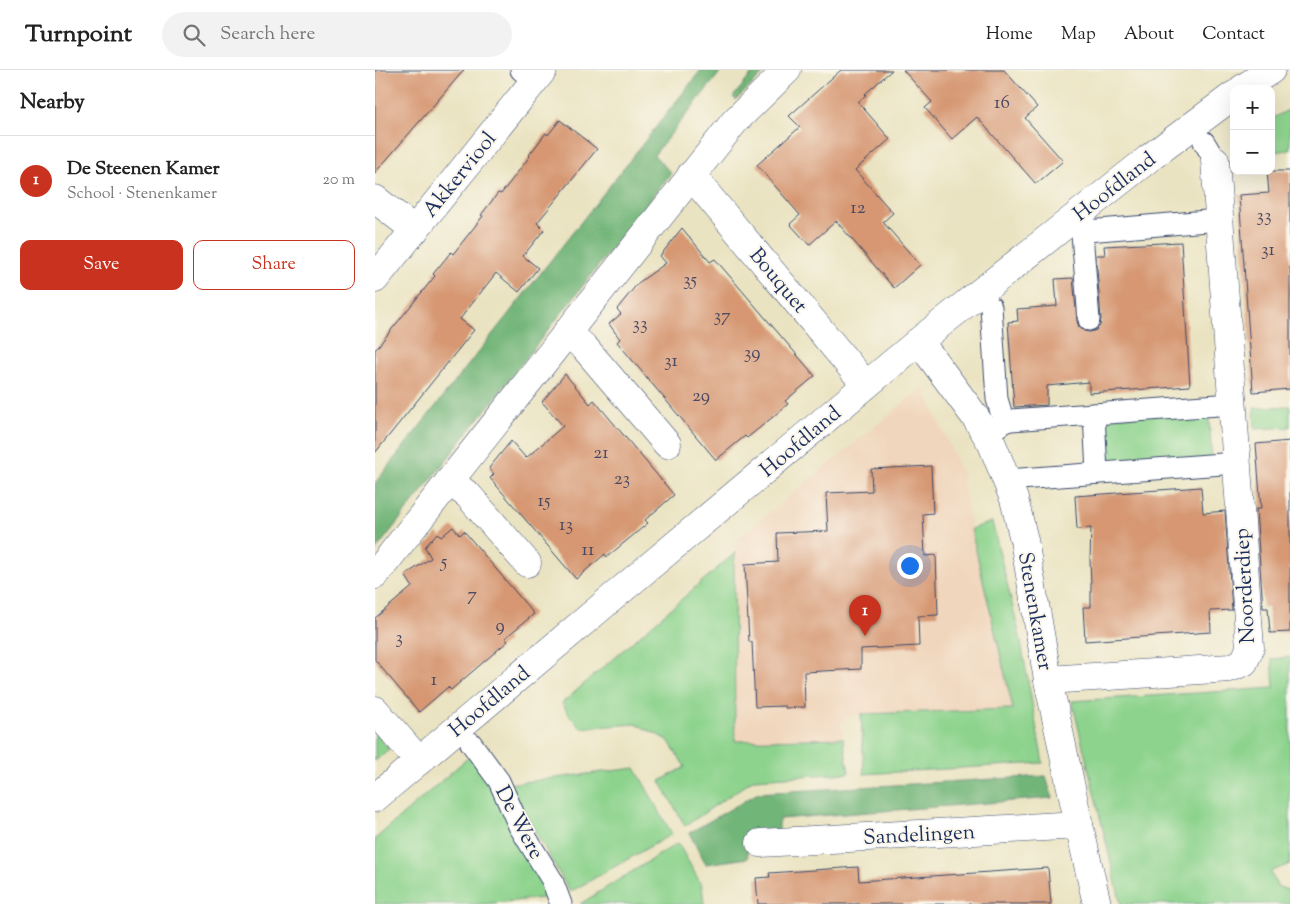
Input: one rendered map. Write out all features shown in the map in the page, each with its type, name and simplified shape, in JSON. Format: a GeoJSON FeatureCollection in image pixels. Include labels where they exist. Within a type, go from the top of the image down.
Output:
{"type":"FeatureCollection","features":[{"type":"Feature","properties":{"kind":"street"},"geometry":{"type":"LineString","coordinates":[[375,575],[735,121],[787,70]]}},
{"type":"Feature","properties":{"kind":"street"},"geometry":{"type":"LineString","coordinates":[[1248,85],[1271,70]]}},
{"type":"Feature","properties":{"kind":"street","name":"Akkerviool"},"geometry":{"type":"LineString","coordinates":[[375,279],[415,230],[533,74]]}},
{"type":"Feature","properties":{"kind":"street","name":"Hoofdland"},"geometry":{"type":"LineString","coordinates":[[375,798],[919,341],[1148,159],[1230,98]]}},
{"type":"Feature","properties":{"kind":"street","name":"Noorderdiep"},"geometry":{"type":"LineString","coordinates":[[1048,680],[1231,668],[1244,662],[1250,648],[1219,220],[1209,151]]}},
{"type":"Feature","properties":{"kind":"street","name":"Bouquet"},"geometry":{"type":"LineString","coordinates":[[691,175],[866,385]]}},
{"type":"Feature","properties":{"kind":"street"},"geometry":{"type":"LineString","coordinates":[[375,199],[415,230]]}},
{"type":"Feature","properties":{"kind":"street","name":"Hoofdland"},"geometry":{"type":"LineString","coordinates":[[1089,320],[1085,232],[1219,220]]}},
{"type":"Feature","properties":{"kind":"street"},"geometry":{"type":"LineString","coordinates":[[991,307],[997,399],[995,429]]}},
{"type":"Feature","properties":{"kind":"street"},"geometry":{"type":"LineString","coordinates":[[567,332],[585,348],[667,444]]}},
{"type":"Feature","properties":{"kind":"street","name":"Stenenkamer"},"geometry":{"type":"LineString","coordinates":[[919,341],[976,418],[995,429],[992,444],[1013,499],[1024,540],[1048,680],[1097,904]]}},
{"type":"Feature","properties":{"kind":"street"},"geometry":{"type":"LineString","coordinates":[[995,429],[1011,420],[1232,404]]}},
{"type":"Feature","properties":{"kind":"street"},"geometry":{"type":"LineString","coordinates":[[1094,414],[1097,473]]}},
{"type":"Feature","properties":{"kind":"street"},"geometry":{"type":"LineString","coordinates":[[1006,480],[1236,463]]}},
{"type":"Feature","properties":{"kind":"street"},"geometry":{"type":"LineString","coordinates":[[449,481],[469,495],[527,563]]}},
{"type":"Feature","properties":{"kind":"street"},"geometry":{"type":"LineString","coordinates":[[375,710],[419,760]]}},
{"type":"Feature","properties":{"kind":"street","name":"De Were"},"geometry":{"type":"LineString","coordinates":[[471,743],[499,781],[519,826],[552,880],[561,904]]}},
{"type":"Feature","properties":{"kind":"street","name":"Sandelingen"},"geometry":{"type":"LineString","coordinates":[[760,844],[1079,825]]}},
{"type":"Feature","properties":{"kind":"shaded area"},"geometry":{"type":"Polygon","coordinates":[[[923,387],[962,474],[971,529],[1013,709],[861,714],[848,717],[841,724],[843,738],[735,741],[734,563],[736,552],[731,544],[923,387]]]}},
{"type":"Feature","properties":{"kind":"green space"},"geometry":{"type":"Polygon","coordinates":[[[701,70],[722,70],[654,155],[671,173],[375,551],[375,483],[701,70]]]}},
{"type":"Feature","properties":{"kind":"green space"},"geometry":{"type":"Polygon","coordinates":[[[755,70],[767,70],[736,100],[733,97],[755,70]]]}},
{"type":"Feature","properties":{"kind":"green space"},"geometry":{"type":"Polygon","coordinates":[[[1290,109],[1290,150],[1275,152],[1275,117],[1290,109]]]}},
{"type":"Feature","properties":{"kind":"green space"},"geometry":{"type":"Polygon","coordinates":[[[1290,406],[1290,427],[1255,429],[1254,408],[1290,406]]]}},
{"type":"Feature","properties":{"kind":"green space"},"geometry":{"type":"Polygon","coordinates":[[[1208,411],[1212,458],[1107,463],[1104,418],[1208,411]]]}},
{"type":"Feature","properties":{"kind":"green space"},"geometry":{"type":"Polygon","coordinates":[[[992,522],[1020,637],[1043,763],[864,774],[861,714],[1013,709],[971,529],[992,522]]]}},
{"type":"Feature","properties":{"kind":"green space"},"geometry":{"type":"Polygon","coordinates":[[[736,552],[734,563],[735,741],[843,738],[849,773],[754,779],[685,826],[660,781],[685,767],[668,740],[636,724],[581,728],[572,719],[562,703],[736,552]]]}},
{"type":"Feature","properties":{"kind":"green space"},"geometry":{"type":"Polygon","coordinates":[[[1290,657],[1290,864],[1271,873],[1277,886],[1290,891],[1290,904],[1121,904],[1072,701],[1274,688],[1272,659],[1290,657]]]}},
{"type":"Feature","properties":{"kind":"green space"},"geometry":{"type":"Polygon","coordinates":[[[375,732],[389,749],[375,761],[375,732]]]}},
{"type":"Feature","properties":{"kind":"green space"},"geometry":{"type":"Polygon","coordinates":[[[471,755],[498,789],[553,897],[484,904],[375,904],[375,839],[471,755]]]}},
{"type":"Feature","properties":{"kind":"green space"},"geometry":{"type":"Polygon","coordinates":[[[635,768],[672,834],[570,892],[508,784],[635,768]]]}},
{"type":"Feature","properties":{"kind":"green space"},"geometry":{"type":"Polygon","coordinates":[[[1046,776],[1052,798],[779,819],[779,832],[746,835],[748,858],[706,864],[689,833],[758,793],[1046,776]]]}},
{"type":"Feature","properties":{"kind":"green space"},"geometry":{"type":"Polygon","coordinates":[[[678,843],[702,886],[704,904],[580,904],[678,843]]]}},
{"type":"Feature","properties":{"kind":"building"},"geometry":{"type":"Polygon","coordinates":[[[375,70],[464,70],[375,173],[375,70]]]}},
{"type":"Feature","properties":{"kind":"building"},"geometry":{"type":"Polygon","coordinates":[[[841,70],[892,70],[858,102],[890,139],[855,170],[893,213],[883,222],[920,265],[894,288],[836,221],[809,245],[790,224],[800,215],[757,165],[800,127],[789,116],[841,70]]]}},
{"type":"Feature","properties":{"kind":"building"},"geometry":{"type":"Polygon","coordinates":[[[903,70],[1004,70],[1037,107],[1025,118],[1063,161],[1036,184],[977,117],[952,139],[925,108],[932,102],[903,70]]]}},
{"type":"Feature","properties":{"kind":"building"},"geometry":{"type":"Polygon","coordinates":[[[560,120],[597,149],[537,223],[544,230],[523,256],[538,268],[519,292],[496,273],[460,319],[474,330],[375,453],[375,350],[435,276],[433,274],[451,252],[453,254],[483,216],[481,215],[498,193],[501,194],[546,133],[548,135],[560,120]]]}},
{"type":"Feature","properties":{"kind":"building"},"geometry":{"type":"Polygon","coordinates":[[[1275,171],[1290,171],[1290,389],[1253,392],[1239,195],[1269,193],[1267,175],[1275,175],[1275,171]]]}},
{"type":"Feature","properties":{"kind":"building"},"geometry":{"type":"Polygon","coordinates":[[[682,228],[710,262],[715,259],[815,376],[785,401],[788,404],[768,421],[747,438],[745,436],[716,460],[617,342],[620,339],[609,324],[621,314],[617,309],[638,283],[666,263],[660,256],[682,228]]]}},
{"type":"Feature","properties":{"kind":"building"},"geometry":{"type":"Polygon","coordinates":[[[1181,242],[1190,386],[1089,393],[1089,382],[1047,386],[1047,405],[1014,407],[1008,322],[1018,321],[1017,309],[1057,306],[1055,279],[1073,278],[1079,327],[1084,331],[1096,330],[1100,326],[1101,319],[1096,255],[1105,255],[1104,246],[1181,242]]]}},
{"type":"Feature","properties":{"kind":"building"},"geometry":{"type":"Polygon","coordinates":[[[565,374],[590,404],[594,400],[674,495],[645,520],[648,523],[607,557],[605,554],[576,579],[490,478],[494,474],[489,468],[511,441],[526,458],[563,426],[542,402],[565,374]]]}},
{"type":"Feature","properties":{"kind":"building"},"geometry":{"type":"Polygon","coordinates":[[[1290,441],[1290,632],[1270,633],[1268,608],[1263,608],[1256,509],[1261,509],[1256,444],[1290,441]]]}},
{"type":"Feature","properties":{"kind":"building"},"geometry":{"type":"Polygon","coordinates":[[[931,466],[933,513],[923,514],[925,556],[936,555],[938,615],[918,616],[919,646],[861,649],[861,669],[804,672],[805,707],[755,707],[752,642],[749,642],[745,564],[778,562],[777,533],[828,531],[826,493],[872,491],[871,469],[931,466]]]}},
{"type":"Feature","properties":{"kind":"building"},"geometry":{"type":"Polygon","coordinates":[[[1201,487],[1203,513],[1225,511],[1232,610],[1210,611],[1211,632],[1085,641],[1083,607],[1091,607],[1091,528],[1077,529],[1075,496],[1201,487]]]}},
{"type":"Feature","properties":{"kind":"building"},"geometry":{"type":"Polygon","coordinates":[[[453,527],[460,535],[464,531],[534,614],[505,638],[508,641],[451,690],[448,687],[419,712],[375,660],[375,618],[412,587],[405,575],[431,558],[425,547],[437,533],[441,537],[453,527]]]}},
{"type":"Feature","properties":{"kind":"building"},"geometry":{"type":"Polygon","coordinates":[[[858,867],[859,881],[1048,868],[1051,904],[758,904],[756,878],[770,877],[769,873],[858,867]]]}},
{"type":"Feature","properties":{"kind":"place","name":"De Steenen Kamer"},"geometry":{"type":"Point","coordinates":[865,636]}}]}
